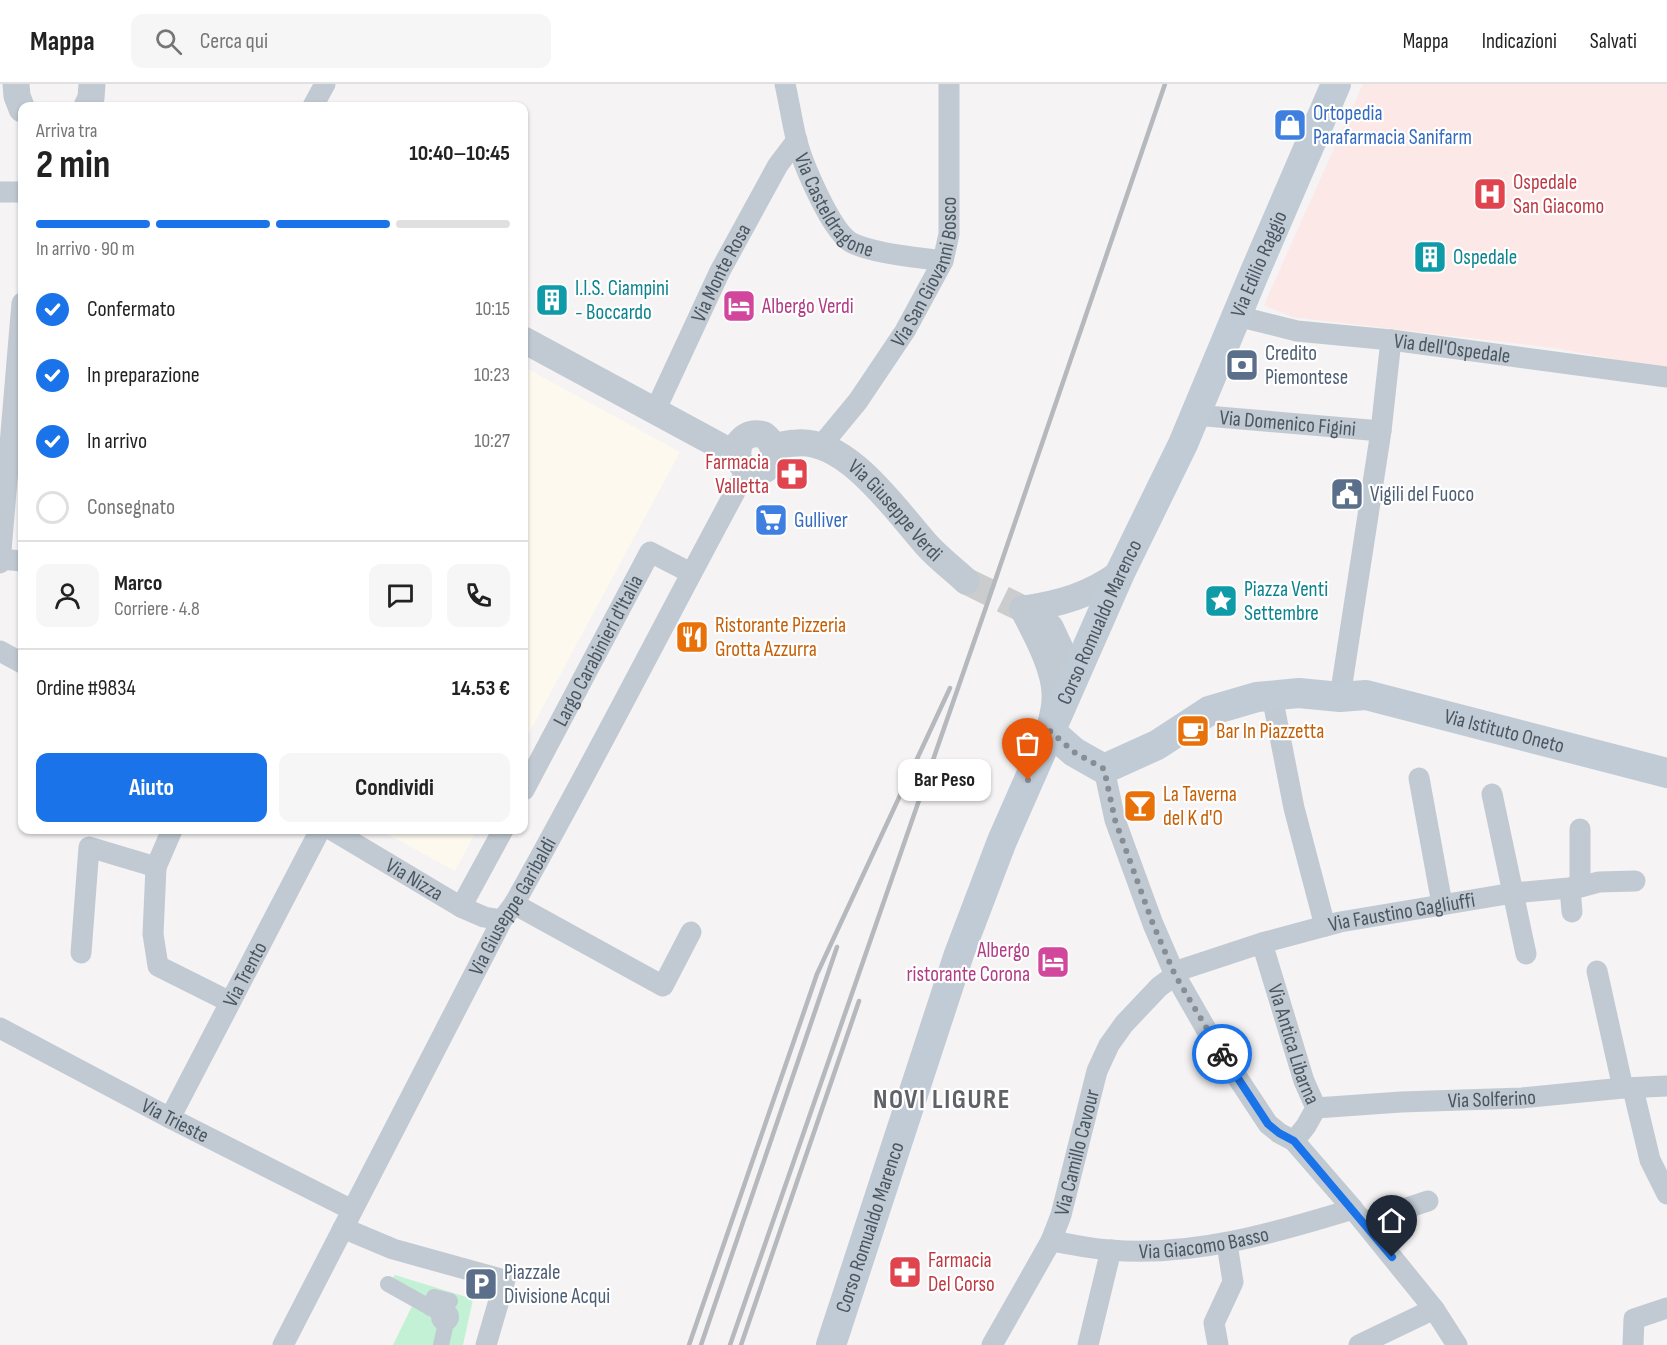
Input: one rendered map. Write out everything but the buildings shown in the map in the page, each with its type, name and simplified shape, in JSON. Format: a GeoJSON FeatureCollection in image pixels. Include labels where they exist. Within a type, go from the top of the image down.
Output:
{"type":"FeatureCollection","features":[{"type":"Feature","properties":{"kind":"main road","name":"Via Edilio Raggio"},"geometry":{"type":"LineString","coordinates":[[1183,444],[1336,84]]}},
{"type":"Feature","properties":{"kind":"main road","name":"Corso Romualdo Marenco"},"geometry":{"type":"LineString","coordinates":[[831,1345],[970,922],[1002,841],[1120,573],[1183,444]]}},
{"type":"Feature","properties":{"kind":"main road"},"geometry":{"type":"LineString","coordinates":[[1050,731],[1074,752],[1104,769],[1157,745],[1209,711],[1257,697],[1299,693],[1340,697]]}},
{"type":"Feature","properties":{"kind":"main road","name":"Via Istituto Oneto"},"geometry":{"type":"LineString","coordinates":[[1340,697],[1365,695],[1667,773]]}},
{"type":"Feature","properties":{"kind":"street"},"geometry":{"type":"LineString","coordinates":[[16,84],[19,102]]}},
{"type":"Feature","properties":{"kind":"street"},"geometry":{"type":"LineString","coordinates":[[315,102],[325,84]]}},
{"type":"Feature","properties":{"kind":"street","name":"Via Casteldragone"},"geometry":{"type":"LineString","coordinates":[[785,84],[797,140],[821,201],[839,232],[850,242],[866,248],[943,261]]}},
{"type":"Feature","properties":{"kind":"street","name":"Via San Giovanni Bosco"},"geometry":{"type":"LineString","coordinates":[[824,441],[858,401],[905,331],[943,261],[949,234],[949,84]]}},
{"type":"Feature","properties":{"kind":"street","name":"Via Monte Rosa"},"geometry":{"type":"LineString","coordinates":[[655,411],[720,271],[778,165],[797,140]]}},
{"type":"Feature","properties":{"kind":"street"},"geometry":{"type":"LineString","coordinates":[[0,192],[18,192]]}},
{"type":"Feature","properties":{"kind":"street","name":"Via dell'Ospedale"},"geometry":{"type":"LineString","coordinates":[[1237,316],[1297,331],[1391,340],[1667,377]]}},
{"type":"Feature","properties":{"kind":"street"},"geometry":{"type":"LineString","coordinates":[[1340,697],[1381,431],[1391,340]]}},
{"type":"Feature","properties":{"kind":"street"},"geometry":{"type":"LineString","coordinates":[[528,342],[743,456]]}},
{"type":"Feature","properties":{"kind":"street"},"geometry":{"type":"LineString","coordinates":[[18,343],[3,495],[0,561],[18,561]]}},
{"type":"Feature","properties":{"kind":"street","name":"Via Domenico Figini"},"geometry":{"type":"LineString","coordinates":[[1195,415],[1381,431]]}},
{"type":"Feature","properties":{"kind":"street","name":"Via Giuseppe Verdi"},"geometry":{"type":"LineString","coordinates":[[743,456],[747,435],[758,434],[769,438],[774,447],[797,442],[824,441],[860,471],[927,546],[966,581]]}},
{"type":"Feature","properties":{"kind":"street","name":"Via Giuseppe Garibaldi"},"geometry":{"type":"LineString","coordinates":[[283,1345],[508,912],[594,761],[742,480],[743,456]]}},
{"type":"Feature","properties":{"kind":"street","name":"Largo Carabinieri d'Italia"},"geometry":{"type":"LineString","coordinates":[[528,782],[650,552],[691,573]]}},
{"type":"Feature","properties":{"kind":"street"},"geometry":{"type":"LineString","coordinates":[[1023,609],[1081,596],[1102,586],[1120,573]]}},
{"type":"Feature","properties":{"kind":"street"},"geometry":{"type":"LineString","coordinates":[[1023,609],[1050,627],[1071,672],[1072,683]]}},
{"type":"Feature","properties":{"kind":"street"},"geometry":{"type":"LineString","coordinates":[[1023,609],[1049,666],[1056,697],[1050,731]]}},
{"type":"Feature","properties":{"kind":"street"},"geometry":{"type":"LineString","coordinates":[[1272,696],[1294,808],[1325,926]]}},
{"type":"Feature","properties":{"kind":"street"},"geometry":{"type":"LineString","coordinates":[[1104,769],[1115,820],[1153,924],[1175,973],[1210,1036],[1268,1124],[1294,1141],[1359,1216],[1434,1309],[1457,1345]]}},
{"type":"Feature","properties":{"kind":"street"},"geometry":{"type":"LineString","coordinates":[[1419,778],[1442,904]]}},
{"type":"Feature","properties":{"kind":"street"},"geometry":{"type":"LineString","coordinates":[[1492,794],[1526,954]]}},
{"type":"Feature","properties":{"kind":"street"},"geometry":{"type":"LineString","coordinates":[[1572,912],[1580,829]]}},
{"type":"Feature","properties":{"kind":"street"},"geometry":{"type":"LineString","coordinates":[[170,834],[156,867],[153,933],[158,966],[230,1002]]}},
{"type":"Feature","properties":{"kind":"street","name":"Via Trento"},"geometry":{"type":"LineString","coordinates":[[170,1118],[318,834]]}},
{"type":"Feature","properties":{"kind":"street","name":"Via Nizza"},"geometry":{"type":"LineString","coordinates":[[339,834],[461,907],[484,916],[508,912],[663,986],[692,932]]}},
{"type":"Feature","properties":{"kind":"street"},"geometry":{"type":"LineString","coordinates":[[461,907],[501,834]]}},
{"type":"Feature","properties":{"kind":"street"},"geometry":{"type":"LineString","coordinates":[[81,952],[89,847],[156,867]]}},
{"type":"Feature","properties":{"kind":"street","name":"Via Faustino Gagliuffi"},"geometry":{"type":"LineString","coordinates":[[1175,973],[1262,943],[1325,926],[1513,893],[1575,887],[1599,882],[1635,881]]}},
{"type":"Feature","properties":{"kind":"street","name":"Via Antica Libarna"},"geometry":{"type":"LineString","coordinates":[[1262,943],[1304,1081],[1316,1108],[1294,1141]]}},
{"type":"Feature","properties":{"kind":"street"},"geometry":{"type":"LineString","coordinates":[[1597,971],[1650,1161],[1667,1194]]}},
{"type":"Feature","properties":{"kind":"street","name":"Via Camillo Cavour"},"geometry":{"type":"LineString","coordinates":[[992,1345],[1051,1241],[1061,1215],[1097,1071],[1109,1044],[1124,1024],[1175,973]]}},
{"type":"Feature","properties":{"kind":"street","name":"Via Trieste"},"geometry":{"type":"LineString","coordinates":[[0,1028],[170,1118],[347,1219]]}},
{"type":"Feature","properties":{"kind":"street","name":"Via Solferino"},"geometry":{"type":"LineString","coordinates":[[1316,1108],[1401,1101],[1522,1098],[1667,1086]]}},
{"type":"Feature","properties":{"kind":"street","name":"Via Giacomo Basso"},"geometry":{"type":"LineString","coordinates":[[1051,1241],[1111,1250],[1159,1250],[1227,1244],[1294,1227],[1428,1201]]}},
{"type":"Feature","properties":{"kind":"street"},"geometry":{"type":"LineString","coordinates":[[347,1219],[393,1249],[505,1280],[486,1345]]}},
{"type":"Feature","properties":{"kind":"street"},"geometry":{"type":"LineString","coordinates":[[1218,1345],[1214,1323],[1233,1282],[1227,1244]]}},
{"type":"Feature","properties":{"kind":"street"},"geometry":{"type":"LineString","coordinates":[[1088,1345],[1111,1250]]}},
{"type":"Feature","properties":{"kind":"street"},"geometry":{"type":"LineString","coordinates":[[390,1281],[444,1308],[467,1324]]}},
{"type":"Feature","properties":{"kind":"street"},"geometry":{"type":"LineString","coordinates":[[441,1345],[444,1308]]}},
{"type":"Feature","properties":{"kind":"street"},"geometry":{"type":"LineString","coordinates":[[1633,1345],[1634,1319],[1667,1308]]}},
{"type":"Feature","properties":{"kind":"street"},"geometry":{"type":"LineString","coordinates":[[1359,1345],[1434,1309]]}},
{"type":"Feature","properties":{"kind":"shaded area","name":"Ospedale San Giacomo"},"geometry":{"type":"Polygon","coordinates":[[[1363,84],[1667,84],[1667,369],[1555,348],[1292,317],[1264,305],[1363,84]]]}},
{"type":"Feature","properties":{"kind":"shaded area"},"geometry":{"type":"Polygon","coordinates":[[[528,369],[680,452],[528,735],[528,369]]]}},
{"type":"Feature","properties":{"kind":"shaded area"},"geometry":{"type":"Polygon","coordinates":[[[387,834],[475,834],[455,871],[387,834]]]}},
{"type":"Feature","properties":{"kind":"green space"},"geometry":{"type":"Polygon","coordinates":[[[395,1275],[473,1299],[463,1345],[393,1345],[414,1302],[387,1286],[395,1275]]]}},
{"type":"Feature","properties":{"kind":"tunnel"},"geometry":{"type":"LineString","coordinates":[[966,581],[1023,609]]}},
{"type":"Feature","properties":{"kind":"railway"},"geometry":{"type":"LineString","coordinates":[[730,1345],[1165,84]]}},
{"type":"Feature","properties":{"kind":"railway"},"geometry":{"type":"LineString","coordinates":[[689,1345],[817,974],[950,688]]}},
{"type":"Feature","properties":{"kind":"railway"},"geometry":{"type":"LineString","coordinates":[[701,1345],[837,947]]}},
{"type":"Feature","properties":{"kind":"railway"},"geometry":{"type":"LineString","coordinates":[[741,1345],[859,1001]]}},
{"type":"Feature","properties":{"kind":"way so far"},"geometry":{"type":"LineString","coordinates":[[1028,780],[1050,731],[1074,752],[1104,769],[1115,820],[1153,924],[1175,975],[1222,1054]]}},
{"type":"Feature","properties":{"kind":"place","name":"Ortopedia Parafarmacia Sanifarm"},"geometry":{"type":"Point","coordinates":[1290,125]}},
{"type":"Feature","properties":{"kind":"place","name":"Ospedale San Giacomo"},"geometry":{"type":"Point","coordinates":[1490,194]}},
{"type":"Feature","properties":{"kind":"place","name":"Ospedale"},"geometry":{"type":"Point","coordinates":[1430,257]}},
{"type":"Feature","properties":{"kind":"place","name":"I.I.S. Ciampini - Boccardo"},"geometry":{"type":"Point","coordinates":[552,300]}},
{"type":"Feature","properties":{"kind":"place","name":"Albergo Verdi"},"geometry":{"type":"Point","coordinates":[739,306]}},
{"type":"Feature","properties":{"kind":"place","name":"Credito Piemontese"},"geometry":{"type":"Point","coordinates":[1242,365]}},
{"type":"Feature","properties":{"kind":"place","name":"Farmacia Valletta"},"geometry":{"type":"Point","coordinates":[792,474]}},
{"type":"Feature","properties":{"kind":"place","name":"Vigili del Fuoco"},"geometry":{"type":"Point","coordinates":[1347,494]}},
{"type":"Feature","properties":{"kind":"place","name":"Gulliver"},"geometry":{"type":"Point","coordinates":[771,520]}},
{"type":"Feature","properties":{"kind":"place","name":"Piazza Venti Settembre"},"geometry":{"type":"Point","coordinates":[1221,601]}},
{"type":"Feature","properties":{"kind":"place","name":"Ristorante Pizzeria Grotta Azzurra"},"geometry":{"type":"Point","coordinates":[692,637]}},
{"type":"Feature","properties":{"kind":"place","name":"Bar In Piazzetta"},"geometry":{"type":"Point","coordinates":[1193,731]}},
{"type":"Feature","properties":{"kind":"place","name":"Bar Peso"},"geometry":{"type":"Point","coordinates":[1028,780]}},
{"type":"Feature","properties":{"kind":"place","name":"La Taverna del K d'O"},"geometry":{"type":"Point","coordinates":[1140,806]}},
{"type":"Feature","properties":{"kind":"place","name":"Albergo ristorante Corona"},"geometry":{"type":"Point","coordinates":[1053,962]}},
{"type":"Feature","properties":{"kind":"place","name":"Farmacia Del Corso"},"geometry":{"type":"Point","coordinates":[905,1272]}},
{"type":"Feature","properties":{"kind":"place","name":"Piazzale Divisione Acqui"},"geometry":{"type":"Point","coordinates":[481,1284]}},
{"type":"Feature","properties":{"kind":"district","name":"NOVI LIGURE"},"geometry":{"type":"Point","coordinates":[942,1099]}},
{"type":"Feature","properties":{"kind":"route"},"geometry":{"type":"LineString","coordinates":[[1222,1054],[1268,1124],[1294,1141],[1392,1257]]}}]}
